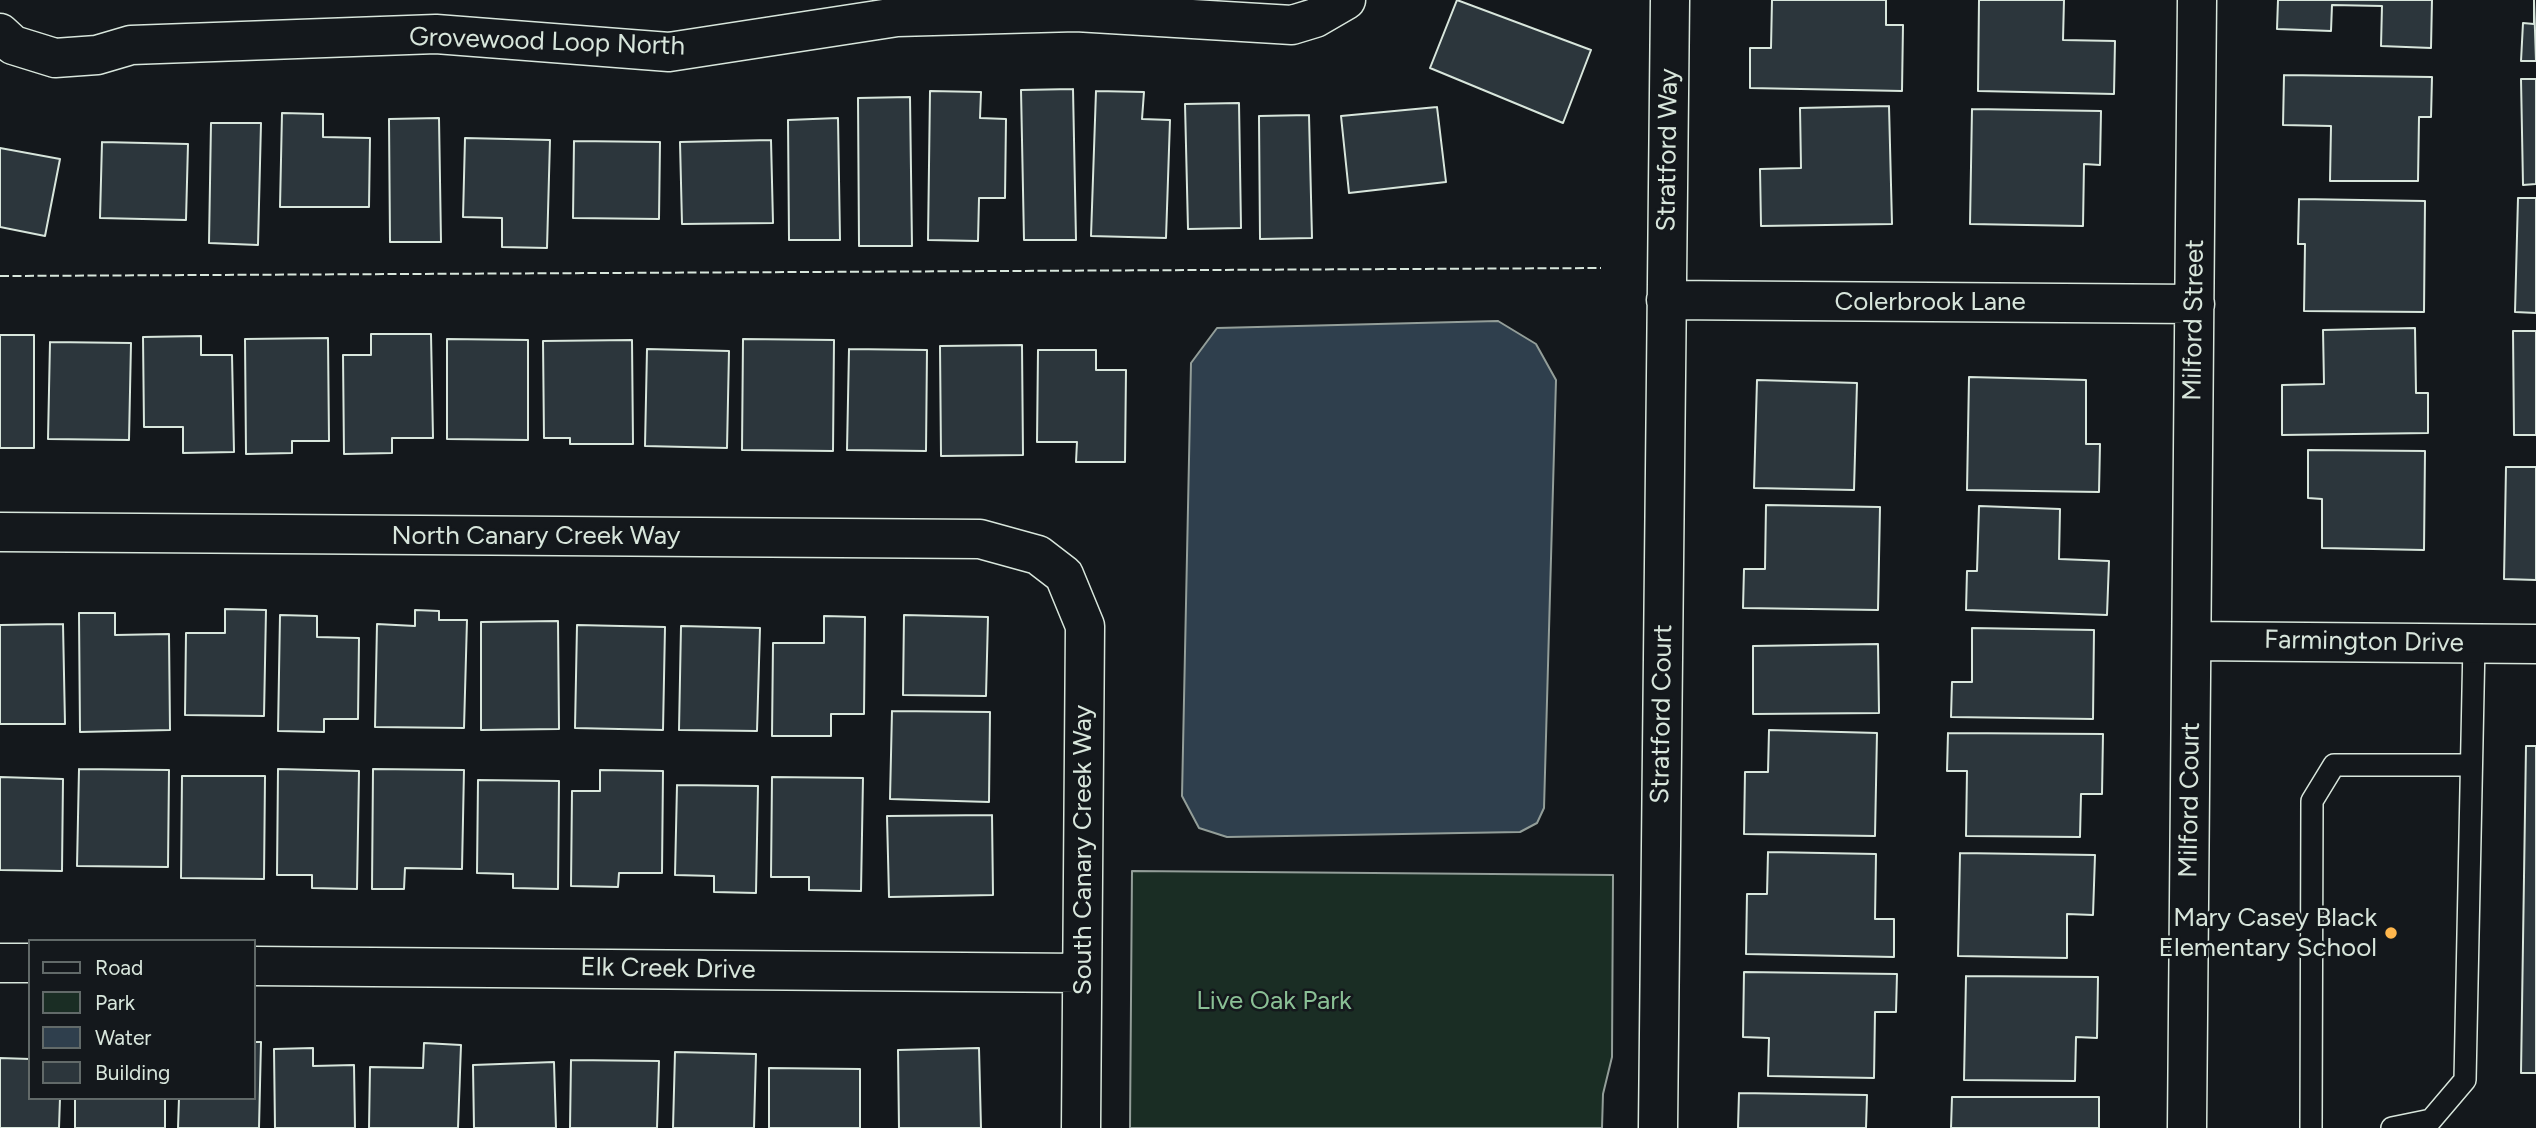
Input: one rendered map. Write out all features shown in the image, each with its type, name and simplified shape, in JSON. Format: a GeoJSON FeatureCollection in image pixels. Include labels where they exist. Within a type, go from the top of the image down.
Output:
{"type":"FeatureCollection","features":[{"type":"Feature","properties":{"kind":"street","name":"Grovewood Loop North"},"geometry":{"type":"LineString","coordinates":[[0,33],[13,45],[55,58],[97,55],[131,45],[436,34],[669,52],[897,17],[1076,12],[1292,25],[1315,18],[1346,0]]}},
{"type":"Feature","properties":{"kind":"street","name":"Stratford Way"},"geometry":{"type":"LineString","coordinates":[[1666,300],[1670,0]]}},
{"type":"Feature","properties":{"kind":"street","name":"Milford Street"},"geometry":{"type":"LineString","coordinates":[[2192,641],[2197,0]]}},
{"type":"Feature","properties":{"kind":"street","name":"Colerbrook Lane"},"geometry":{"type":"LineString","coordinates":[[1666,300],[2194,304]]}},
{"type":"Feature","properties":{"kind":"street","name":"Stratford Court"},"geometry":{"type":"LineString","coordinates":[[1658,1128],[1666,300]]}},
{"type":"Feature","properties":{"kind":"street","name":"North Canary Creek Way"},"geometry":{"type":"LineString","coordinates":[[0,532],[980,539],[1038,555],[1064,575]]}},
{"type":"Feature","properties":{"kind":"street","name":"South Canary Creek Way"},"geometry":{"type":"LineString","coordinates":[[1064,575],[1085,626],[1081,1128]]}},
{"type":"Feature","properties":{"kind":"street","name":"Farmington Drive"},"geometry":{"type":"LineString","coordinates":[[2192,641],[2536,644]]}},
{"type":"Feature","properties":{"kind":"street","name":"Milford Court"},"geometry":{"type":"LineString","coordinates":[[2187,1128],[2192,641]]}},
{"type":"Feature","properties":{"kind":"street"},"geometry":{"type":"LineString","coordinates":[[0,963],[28,963]]}},
{"type":"Feature","properties":{"kind":"street","name":"Elk Creek Drive"},"geometry":{"type":"LineString","coordinates":[[256,965],[1082,973]]}},
{"type":"Feature","properties":{"kind":"lane"},"geometry":{"type":"LineString","coordinates":[[2392,1128],[2431,1120],[2465,1080],[2474,643]]}},
{"type":"Feature","properties":{"kind":"lane"},"geometry":{"type":"LineString","coordinates":[[2311,1128],[2312,801],[2334,765],[2471,765]]}},
{"type":"Feature","properties":{"kind":"green space","name":"Live Oak Park"},"geometry":{"type":"Polygon","coordinates":[[[1132,871],[1613,875],[1612,1057],[1603,1094],[1602,1128],[1130,1128],[1132,871]]]}},
{"type":"Feature","properties":{"kind":"water"},"geometry":{"type":"Polygon","coordinates":[[[1498,321],[1536,344],[1556,380],[1544,808],[1537,823],[1520,832],[1227,837],[1199,828],[1182,796],[1191,363],[1217,328],[1498,321]]]}},
{"type":"Feature","properties":{"kind":"building"},"geometry":{"type":"Polygon","coordinates":[[[1457,0],[1591,50],[1563,123],[1430,68],[1457,0]]]}},
{"type":"Feature","properties":{"kind":"building"},"geometry":{"type":"Polygon","coordinates":[[[1772,0],[1886,0],[1886,25],[1903,25],[1902,91],[1750,88],[1750,48],[1771,48],[1772,0]]]}},
{"type":"Feature","properties":{"kind":"building"},"geometry":{"type":"Polygon","coordinates":[[[1979,0],[2064,0],[2063,40],[2115,41],[2114,94],[1978,91],[1979,0]]]}},
{"type":"Feature","properties":{"kind":"building"},"geometry":{"type":"Polygon","coordinates":[[[2278,0],[2432,0],[2431,48],[2381,46],[2382,6],[2332,5],[2331,31],[2277,29],[2278,0]]]}},
{"type":"Feature","properties":{"kind":"building"},"geometry":{"type":"Polygon","coordinates":[[[2534,0],[2536,61],[2521,61],[2523,23],[2534,24],[2534,0]]]}},
{"type":"Feature","properties":{"kind":"building"},"geometry":{"type":"Polygon","coordinates":[[[2284,75],[2432,77],[2431,117],[2419,117],[2418,181],[2330,181],[2331,126],[2283,125],[2284,75]]]}},
{"type":"Feature","properties":{"kind":"building"},"geometry":{"type":"Polygon","coordinates":[[[2521,79],[2536,79],[2536,184],[2523,185],[2521,79]]]}},
{"type":"Feature","properties":{"kind":"building"},"geometry":{"type":"Polygon","coordinates":[[[1073,89],[1076,240],[1024,240],[1021,90],[1073,89]]]}},
{"type":"Feature","properties":{"kind":"building"},"geometry":{"type":"Polygon","coordinates":[[[930,91],[981,92],[980,118],[1006,119],[1005,198],[979,198],[978,241],[928,240],[930,91]]]}},
{"type":"Feature","properties":{"kind":"building"},"geometry":{"type":"Polygon","coordinates":[[[1096,91],[1144,92],[1142,119],[1170,120],[1166,238],[1091,236],[1096,91]]]}},
{"type":"Feature","properties":{"kind":"building"},"geometry":{"type":"Polygon","coordinates":[[[910,97],[912,246],[859,246],[858,98],[910,97]]]}},
{"type":"Feature","properties":{"kind":"building"},"geometry":{"type":"Polygon","coordinates":[[[1239,103],[1241,228],[1188,229],[1185,104],[1239,103]]]}},
{"type":"Feature","properties":{"kind":"building"},"geometry":{"type":"Polygon","coordinates":[[[1889,106],[1892,224],[1761,226],[1760,169],[1801,168],[1800,108],[1889,106]]]}},
{"type":"Feature","properties":{"kind":"building"},"geometry":{"type":"Polygon","coordinates":[[[1437,107],[1446,182],[1349,193],[1341,116],[1437,107]]]}},
{"type":"Feature","properties":{"kind":"building"},"geometry":{"type":"Polygon","coordinates":[[[1972,109],[2101,111],[2100,165],[2084,164],[2083,226],[1970,224],[1972,109]]]}},
{"type":"Feature","properties":{"kind":"building"},"geometry":{"type":"Polygon","coordinates":[[[282,113],[323,114],[323,137],[370,138],[369,207],[280,207],[282,113]]]}},
{"type":"Feature","properties":{"kind":"building"},"geometry":{"type":"Polygon","coordinates":[[[1309,115],[1312,238],[1260,239],[1259,116],[1309,115]]]}},
{"type":"Feature","properties":{"kind":"building"},"geometry":{"type":"Polygon","coordinates":[[[439,118],[441,242],[390,242],[389,119],[439,118]]]}},
{"type":"Feature","properties":{"kind":"building"},"geometry":{"type":"Polygon","coordinates":[[[838,118],[840,240],[789,240],[788,120],[838,118]]]}},
{"type":"Feature","properties":{"kind":"building"},"geometry":{"type":"Polygon","coordinates":[[[211,123],[261,123],[258,245],[209,243],[211,123]]]}},
{"type":"Feature","properties":{"kind":"building"},"geometry":{"type":"Polygon","coordinates":[[[465,138],[550,140],[547,248],[502,247],[502,218],[463,217],[465,138]]]}},
{"type":"Feature","properties":{"kind":"building"},"geometry":{"type":"Polygon","coordinates":[[[771,140],[773,223],[682,224],[680,142],[771,140]]]}},
{"type":"Feature","properties":{"kind":"building"},"geometry":{"type":"Polygon","coordinates":[[[574,141],[660,142],[659,219],[573,218],[574,141]]]}},
{"type":"Feature","properties":{"kind":"building"},"geometry":{"type":"Polygon","coordinates":[[[102,142],[188,144],[186,220],[100,218],[102,142]]]}},
{"type":"Feature","properties":{"kind":"building"},"geometry":{"type":"Polygon","coordinates":[[[0,148],[60,159],[45,236],[0,227],[0,148]]]}},
{"type":"Feature","properties":{"kind":"building"},"geometry":{"type":"Polygon","coordinates":[[[2518,198],[2536,198],[2536,313],[2515,312],[2518,198]]]}},
{"type":"Feature","properties":{"kind":"building"},"geometry":{"type":"Polygon","coordinates":[[[2299,199],[2425,201],[2424,312],[2304,311],[2305,244],[2298,244],[2299,199]]]}},
{"type":"Feature","properties":{"kind":"building"},"geometry":{"type":"Polygon","coordinates":[[[2415,328],[2416,393],[2428,393],[2428,433],[2282,435],[2282,385],[2324,384],[2323,330],[2415,328]]]}},
{"type":"Feature","properties":{"kind":"building"},"geometry":{"type":"Polygon","coordinates":[[[2513,331],[2536,331],[2536,435],[2514,435],[2513,331]]]}},
{"type":"Feature","properties":{"kind":"building"},"geometry":{"type":"Polygon","coordinates":[[[371,334],[431,334],[433,438],[392,438],[392,453],[344,454],[343,355],[371,355],[371,334]]]}},
{"type":"Feature","properties":{"kind":"building"},"geometry":{"type":"Polygon","coordinates":[[[0,335],[34,335],[34,448],[0,448],[0,335]]]}},
{"type":"Feature","properties":{"kind":"building"},"geometry":{"type":"Polygon","coordinates":[[[201,336],[201,355],[232,355],[234,452],[183,453],[183,427],[144,427],[143,337],[201,336]]]}},
{"type":"Feature","properties":{"kind":"building"},"geometry":{"type":"Polygon","coordinates":[[[328,338],[329,441],[292,441],[292,453],[246,454],[245,339],[328,338]]]}},
{"type":"Feature","properties":{"kind":"building"},"geometry":{"type":"Polygon","coordinates":[[[447,339],[528,340],[528,440],[447,439],[447,339]]]}},
{"type":"Feature","properties":{"kind":"building"},"geometry":{"type":"Polygon","coordinates":[[[743,339],[834,340],[833,451],[742,450],[743,339]]]}},
{"type":"Feature","properties":{"kind":"building"},"geometry":{"type":"Polygon","coordinates":[[[632,340],[633,444],[570,444],[570,438],[544,438],[543,341],[632,340]]]}},
{"type":"Feature","properties":{"kind":"building"},"geometry":{"type":"Polygon","coordinates":[[[50,342],[131,343],[129,440],[48,439],[50,342]]]}},
{"type":"Feature","properties":{"kind":"building"},"geometry":{"type":"Polygon","coordinates":[[[1022,345],[1023,455],[941,456],[940,346],[1022,345]]]}},
{"type":"Feature","properties":{"kind":"building"},"geometry":{"type":"Polygon","coordinates":[[[647,349],[729,351],[727,448],[645,446],[647,349]]]}},
{"type":"Feature","properties":{"kind":"building"},"geometry":{"type":"Polygon","coordinates":[[[849,349],[927,350],[926,451],[847,450],[849,349]]]}},
{"type":"Feature","properties":{"kind":"building"},"geometry":{"type":"Polygon","coordinates":[[[1038,350],[1096,350],[1096,370],[1126,370],[1125,462],[1076,462],[1077,442],[1037,442],[1038,350]]]}},
{"type":"Feature","properties":{"kind":"building"},"geometry":{"type":"Polygon","coordinates":[[[1969,377],[2086,380],[2086,444],[2100,444],[2099,492],[1967,490],[1969,377]]]}},
{"type":"Feature","properties":{"kind":"building"},"geometry":{"type":"Polygon","coordinates":[[[1757,380],[1857,383],[1854,490],[1754,488],[1757,380]]]}},
{"type":"Feature","properties":{"kind":"building"},"geometry":{"type":"Polygon","coordinates":[[[2308,450],[2425,451],[2424,550],[2322,548],[2322,499],[2308,498],[2308,450]]]}},
{"type":"Feature","properties":{"kind":"building"},"geometry":{"type":"Polygon","coordinates":[[[2506,467],[2536,467],[2536,580],[2504,579],[2506,467]]]}},
{"type":"Feature","properties":{"kind":"building"},"geometry":{"type":"Polygon","coordinates":[[[1766,505],[1880,507],[1878,610],[1743,608],[1744,569],[1765,569],[1766,505]]]}},
{"type":"Feature","properties":{"kind":"building"},"geometry":{"type":"Polygon","coordinates":[[[1979,506],[2060,509],[2059,559],[2109,561],[2107,615],[1966,610],[1967,571],[1977,571],[1979,506]]]}},
{"type":"Feature","properties":{"kind":"building"},"geometry":{"type":"Polygon","coordinates":[[[225,609],[266,610],[264,716],[185,715],[186,633],[225,633],[225,609]]]}},
{"type":"Feature","properties":{"kind":"building"},"geometry":{"type":"Polygon","coordinates":[[[415,610],[439,611],[439,620],[467,620],[464,728],[375,727],[377,624],[415,626],[415,610]]]}},
{"type":"Feature","properties":{"kind":"building"},"geometry":{"type":"Polygon","coordinates":[[[79,613],[115,613],[115,635],[169,634],[170,730],[80,732],[79,613]]]}},
{"type":"Feature","properties":{"kind":"building"},"geometry":{"type":"Polygon","coordinates":[[[280,615],[317,616],[317,637],[359,638],[358,719],[324,719],[324,732],[278,731],[280,615]]]}},
{"type":"Feature","properties":{"kind":"building"},"geometry":{"type":"Polygon","coordinates":[[[904,615],[988,617],[986,696],[903,695],[904,615]]]}},
{"type":"Feature","properties":{"kind":"building"},"geometry":{"type":"Polygon","coordinates":[[[824,616],[865,617],[864,714],[831,714],[831,736],[772,736],[773,643],[824,643],[824,616]]]}},
{"type":"Feature","properties":{"kind":"building"},"geometry":{"type":"Polygon","coordinates":[[[558,621],[559,729],[481,730],[481,622],[558,621]]]}},
{"type":"Feature","properties":{"kind":"building"},"geometry":{"type":"Polygon","coordinates":[[[63,624],[65,724],[0,724],[0,625],[63,624]]]}},
{"type":"Feature","properties":{"kind":"building"},"geometry":{"type":"Polygon","coordinates":[[[577,625],[665,627],[663,730],[575,728],[577,625]]]}},
{"type":"Feature","properties":{"kind":"building"},"geometry":{"type":"Polygon","coordinates":[[[681,626],[760,628],[757,731],[679,730],[681,626]]]}},
{"type":"Feature","properties":{"kind":"building"},"geometry":{"type":"Polygon","coordinates":[[[1972,628],[2094,630],[2093,719],[1951,717],[1952,682],[1972,682],[1972,628]]]}},
{"type":"Feature","properties":{"kind":"building"},"geometry":{"type":"Polygon","coordinates":[[[1878,644],[1879,713],[1753,714],[1753,646],[1878,644]]]}},
{"type":"Feature","properties":{"kind":"building"},"geometry":{"type":"Polygon","coordinates":[[[892,711],[990,712],[989,802],[890,799],[892,711]]]}},
{"type":"Feature","properties":{"kind":"building"},"geometry":{"type":"Polygon","coordinates":[[[1769,730],[1877,733],[1875,836],[1744,834],[1745,772],[1768,772],[1769,730]]]}},
{"type":"Feature","properties":{"kind":"building"},"geometry":{"type":"Polygon","coordinates":[[[1948,733],[2103,734],[2102,794],[2081,794],[2080,837],[1966,836],[1967,771],[1947,771],[1948,733]]]}},
{"type":"Feature","properties":{"kind":"building"},"geometry":{"type":"Polygon","coordinates":[[[2526,746],[2536,746],[2536,1073],[2521,1073],[2526,746]]]}},
{"type":"Feature","properties":{"kind":"building"},"geometry":{"type":"Polygon","coordinates":[[[79,769],[169,770],[168,867],[77,866],[79,769]]]}},
{"type":"Feature","properties":{"kind":"building"},"geometry":{"type":"Polygon","coordinates":[[[278,769],[359,771],[357,889],[312,888],[312,875],[277,875],[278,769]]]}},
{"type":"Feature","properties":{"kind":"building"},"geometry":{"type":"Polygon","coordinates":[[[373,769],[464,770],[462,869],[405,868],[404,889],[372,889],[373,769]]]}},
{"type":"Feature","properties":{"kind":"building"},"geometry":{"type":"Polygon","coordinates":[[[600,770],[663,771],[662,873],[619,873],[618,887],[571,886],[572,791],[600,791],[600,770]]]}},
{"type":"Feature","properties":{"kind":"building"},"geometry":{"type":"Polygon","coordinates":[[[182,776],[265,776],[264,879],[181,878],[182,776]]]}},
{"type":"Feature","properties":{"kind":"building"},"geometry":{"type":"Polygon","coordinates":[[[0,777],[63,779],[62,871],[0,870],[0,777]]]}},
{"type":"Feature","properties":{"kind":"building"},"geometry":{"type":"Polygon","coordinates":[[[772,777],[863,778],[861,891],[809,890],[809,877],[771,877],[772,777]]]}},
{"type":"Feature","properties":{"kind":"building"},"geometry":{"type":"Polygon","coordinates":[[[478,780],[559,781],[558,889],[513,888],[513,874],[477,873],[478,780]]]}},
{"type":"Feature","properties":{"kind":"building"},"geometry":{"type":"Polygon","coordinates":[[[677,785],[758,786],[756,893],[714,892],[714,876],[675,875],[677,785]]]}},
{"type":"Feature","properties":{"kind":"building"},"geometry":{"type":"Polygon","coordinates":[[[992,815],[993,895],[889,897],[887,816],[992,815]]]}},
{"type":"Feature","properties":{"kind":"building"},"geometry":{"type":"Polygon","coordinates":[[[1768,852],[1876,854],[1875,919],[1894,919],[1894,957],[1746,954],[1747,894],[1767,894],[1768,852]]]}},
{"type":"Feature","properties":{"kind":"building"},"geometry":{"type":"Polygon","coordinates":[[[1960,853],[2095,855],[2093,915],[2067,914],[2067,958],[1958,956],[1960,853]]]}},
{"type":"Feature","properties":{"kind":"building"},"geometry":{"type":"Polygon","coordinates":[[[1744,972],[1897,974],[1896,1012],[1875,1012],[1874,1078],[1768,1076],[1769,1038],[1743,1037],[1744,972]]]}},
{"type":"Feature","properties":{"kind":"building"},"geometry":{"type":"Polygon","coordinates":[[[1966,976],[2098,977],[2097,1038],[2076,1037],[2075,1081],[1964,1080],[1966,976]]]}},
{"type":"Feature","properties":{"kind":"building"},"geometry":{"type":"Polygon","coordinates":[[[256,1042],[261,1042],[259,1128],[178,1128],[179,1100],[256,1100],[256,1042]]]}},
{"type":"Feature","properties":{"kind":"building"},"geometry":{"type":"Polygon","coordinates":[[[424,1043],[461,1045],[458,1128],[369,1128],[370,1067],[423,1068],[424,1043]]]}},
{"type":"Feature","properties":{"kind":"building"},"geometry":{"type":"Polygon","coordinates":[[[313,1048],[313,1066],[354,1065],[355,1128],[275,1128],[274,1049],[313,1048]]]}},
{"type":"Feature","properties":{"kind":"building"},"geometry":{"type":"Polygon","coordinates":[[[979,1048],[981,1128],[899,1128],[898,1050],[979,1048]]]}},
{"type":"Feature","properties":{"kind":"building"},"geometry":{"type":"Polygon","coordinates":[[[675,1052],[756,1054],[754,1128],[673,1128],[675,1052]]]}},
{"type":"Feature","properties":{"kind":"building"},"geometry":{"type":"Polygon","coordinates":[[[0,1058],[28,1059],[28,1100],[60,1100],[59,1128],[0,1128],[0,1058]]]}},
{"type":"Feature","properties":{"kind":"building"},"geometry":{"type":"Polygon","coordinates":[[[571,1060],[659,1061],[657,1128],[570,1128],[571,1060]]]}},
{"type":"Feature","properties":{"kind":"building"},"geometry":{"type":"Polygon","coordinates":[[[554,1062],[556,1128],[474,1128],[473,1065],[554,1062]]]}},
{"type":"Feature","properties":{"kind":"building"},"geometry":{"type":"Polygon","coordinates":[[[769,1068],[860,1069],[860,1128],[769,1128],[769,1068]]]}},
{"type":"Feature","properties":{"kind":"building"},"geometry":{"type":"Polygon","coordinates":[[[1739,1093],[1867,1095],[1866,1128],[1738,1128],[1739,1093]]]}},
{"type":"Feature","properties":{"kind":"building"},"geometry":{"type":"Polygon","coordinates":[[[1952,1097],[2099,1097],[2099,1128],[1951,1128],[1952,1097]]]}},
{"type":"Feature","properties":{"kind":"building"},"geometry":{"type":"Polygon","coordinates":[[[75,1100],[165,1100],[165,1128],[75,1128],[75,1100]]]}},
{"type":"Feature","properties":{"kind":"fence"},"geometry":{"type":"LineString","coordinates":[[0,276],[1601,268]]}},
{"type":"Feature","properties":{"kind":"place","name":"Mary Casey Black Elementary School"},"geometry":{"type":"Point","coordinates":[2391,933]}}]}
